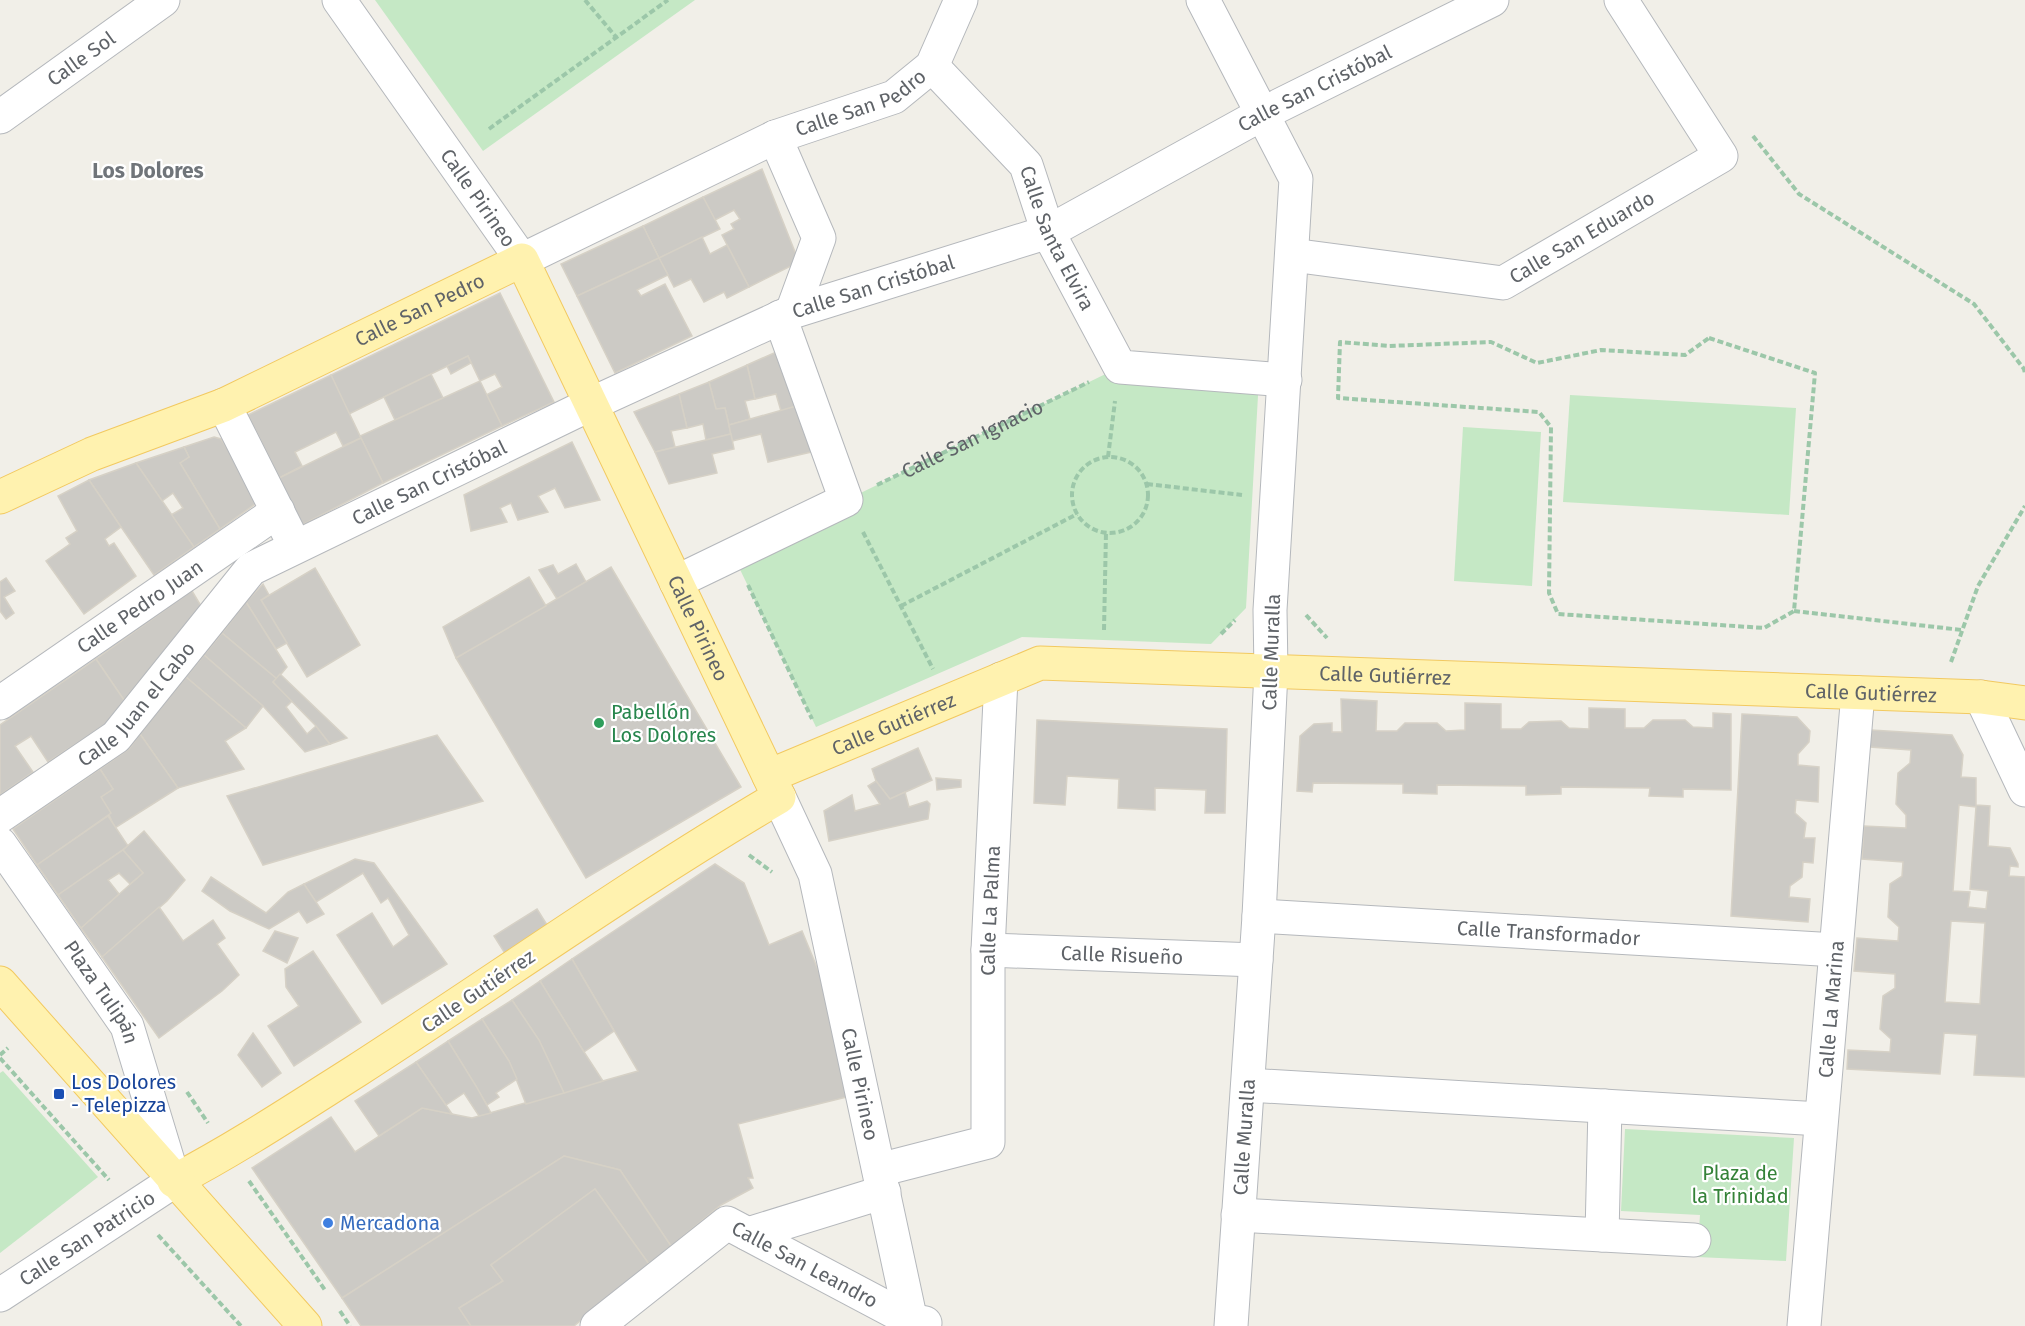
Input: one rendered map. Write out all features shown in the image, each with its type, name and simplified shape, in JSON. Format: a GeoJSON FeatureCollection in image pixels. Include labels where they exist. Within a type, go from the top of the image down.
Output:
{"type":"FeatureCollection","features":[{"type":"Feature","properties":{"kind":"main road","name":"Calle Pirineo"},"geometry":{"type":"LineString","coordinates":[[522,260],[774,786]]}},
{"type":"Feature","properties":{"kind":"main road","name":"Calle San Pedro"},"geometry":{"type":"LineString","coordinates":[[0,497],[92,454],[224,405],[522,260]]}},
{"type":"Feature","properties":{"kind":"main road","name":"Calle Gutiérrez"},"geometry":{"type":"LineString","coordinates":[[174,1181],[229,1152],[449,1011],[680,856],[774,786],[1001,679],[1040,663],[1981,697],[2025,703]]}},
{"type":"Feature","properties":{"kind":"main road"},"geometry":{"type":"LineString","coordinates":[[0,982],[174,1181],[305,1326]]}},
{"type":"Feature","properties":{"kind":"street","name":"Calle Sol"},"geometry":{"type":"LineString","coordinates":[[0,117],[163,0]]}},
{"type":"Feature","properties":{"kind":"street","name":"Calle Pirineo"},"geometry":{"type":"LineString","coordinates":[[339,0],[522,260]]}},
{"type":"Feature","properties":{"kind":"street","name":"Calle San Pedro"},"geometry":{"type":"LineString","coordinates":[[522,260],[775,137],[894,97],[932,66],[961,0]]}},
{"type":"Feature","properties":{"kind":"street","name":"Calle Muralla"},"geometry":{"type":"LineString","coordinates":[[1203,0],[1296,179],[1270,610],[1271,672],[1259,916],[1231,1326]]}},
{"type":"Feature","properties":{"kind":"street","name":"Calle San Cristóbal"},"geometry":{"type":"LineString","coordinates":[[251,569],[591,404],[786,315],[1048,232],[1262,114],[1492,0]]}},
{"type":"Feature","properties":{"kind":"street","name":"Calle San Eduardo"},"geometry":{"type":"LineString","coordinates":[[1292,255],[1503,283],[1720,156],[1621,0]]}},
{"type":"Feature","properties":{"kind":"street","name":"Calle Santa Elvira"},"geometry":{"type":"LineString","coordinates":[[932,66],[1026,165],[1048,232],[1120,367]]}},
{"type":"Feature","properties":{"kind":"street"},"geometry":{"type":"LineString","coordinates":[[676,582],[846,500],[786,315],[819,238],[775,137]]}},
{"type":"Feature","properties":{"kind":"street"},"geometry":{"type":"LineString","coordinates":[[1120,367],[1285,380]]}},
{"type":"Feature","properties":{"kind":"street"},"geometry":{"type":"LineString","coordinates":[[224,405],[296,547]]}},
{"type":"Feature","properties":{"kind":"street","name":"Calle Pedro Juan"},"geometry":{"type":"LineString","coordinates":[[0,703],[278,511]]}},
{"type":"Feature","properties":{"kind":"street","name":"Calle Juan el Cabo"},"geometry":{"type":"LineString","coordinates":[[0,816],[116,737],[251,569]]}},
{"type":"Feature","properties":{"kind":"street","name":"Calle La Palma"},"geometry":{"type":"LineString","coordinates":[[881,1181],[988,1142],[988,950],[1001,679]]}},
{"type":"Feature","properties":{"kind":"street","name":"Calle La Marina"},"geometry":{"type":"LineString","coordinates":[[1804,1326],[1858,693]]}},
{"type":"Feature","properties":{"kind":"street"},"geometry":{"type":"LineString","coordinates":[[1981,697],[2025,790]]}},
{"type":"Feature","properties":{"kind":"street","name":"Calle Pirineo"},"geometry":{"type":"LineString","coordinates":[[774,786],[815,874],[881,1181],[919,1324]]}},
{"type":"Feature","properties":{"kind":"street","name":"Plaza Tulipán"},"geometry":{"type":"LineString","coordinates":[[0,844],[127,1026],[174,1181]]}},
{"type":"Feature","properties":{"kind":"street","name":"Calle Transformador"},"geometry":{"type":"LineString","coordinates":[[1259,916],[1836,950]]}},
{"type":"Feature","properties":{"kind":"street","name":"Calle Risueño"},"geometry":{"type":"LineString","coordinates":[[988,950],[1256,960]]}},
{"type":"Feature","properties":{"kind":"street"},"geometry":{"type":"LineString","coordinates":[[1248,1085],[1821,1119]]}},
{"type":"Feature","properties":{"kind":"street"},"geometry":{"type":"LineString","coordinates":[[1602,1235],[1605,1106]]}},
{"type":"Feature","properties":{"kind":"street","name":"Calle San Patricio"},"geometry":{"type":"LineString","coordinates":[[0,1295],[174,1181]]}},
{"type":"Feature","properties":{"kind":"street"},"geometry":{"type":"LineString","coordinates":[[748,1234],[881,1181]]}},
{"type":"Feature","properties":{"kind":"street"},"geometry":{"type":"LineString","coordinates":[[1238,1215],[1694,1240]]}},
{"type":"Feature","properties":{"kind":"street","name":"Calle San Leandro"},"geometry":{"type":"LineString","coordinates":[[597,1326],[727,1223],[919,1324]]}},
{"type":"Feature","properties":{"kind":"path"},"geometry":{"type":"LineString","coordinates":[[585,0],[616,37]]}},
{"type":"Feature","properties":{"kind":"path"},"geometry":{"type":"LineString","coordinates":[[489,129],[668,0]]}},
{"type":"Feature","properties":{"kind":"path"},"geometry":{"type":"LineString","coordinates":[[1748,130],[1799,194],[1974,304],[2025,370]]}},
{"type":"Feature","properties":{"kind":"path"},"geometry":{"type":"LineString","coordinates":[[1794,611],[1815,373],[1709,338],[1685,355],[1601,350],[1537,363],[1491,342],[1389,346],[1340,342],[1338,398],[1539,412],[1551,427],[1549,593],[1558,614],[1764,628],[1794,611],[1962,630]]}},
{"type":"Feature","properties":{"kind":"path"},"geometry":{"type":"LineString","coordinates":[[1107,457],[1120,367]]}},
{"type":"Feature","properties":{"kind":"path","name":"Calle San Ignacio"},"geometry":{"type":"LineString","coordinates":[[846,500],[1120,367]]}},
{"type":"Feature","properties":{"kind":"path"},"geometry":{"type":"LineString","coordinates":[[1107,457],[1121,458],[1132,463],[1142,473],[1147,484],[1146,508],[1139,519],[1118,532],[1106,532],[1084,522],[1077,513],[1073,501],[1077,477],[1085,467],[1107,457]]}},
{"type":"Feature","properties":{"kind":"path"},"geometry":{"type":"LineString","coordinates":[[1147,484],[1252,496]]}},
{"type":"Feature","properties":{"kind":"path"},"geometry":{"type":"LineString","coordinates":[[846,500],[936,675]]}},
{"type":"Feature","properties":{"kind":"path"},"geometry":{"type":"LineString","coordinates":[[1924,695],[1948,669],[1978,586],[2025,506]]}},
{"type":"Feature","properties":{"kind":"path"},"geometry":{"type":"LineString","coordinates":[[901,606],[1077,513]]}},
{"type":"Feature","properties":{"kind":"path"},"geometry":{"type":"LineString","coordinates":[[1104,640],[1106,532]]}},
{"type":"Feature","properties":{"kind":"path"},"geometry":{"type":"LineString","coordinates":[[733,555],[816,727]]}},
{"type":"Feature","properties":{"kind":"path"},"geometry":{"type":"LineString","coordinates":[[1300,609],[1330,640]]}},
{"type":"Feature","properties":{"kind":"path"},"geometry":{"type":"LineString","coordinates":[[0,1058],[240,1326]]}},
{"type":"Feature","properties":{"kind":"path"},"geometry":{"type":"LineString","coordinates":[[229,1152],[329,1297]]}},
{"type":"Feature","properties":{"kind":"path"},"geometry":{"type":"LineString","coordinates":[[336,1306],[350,1326]]}},
{"type":"Feature","properties":{"kind":"green space"},"geometry":{"type":"Polygon","coordinates":[[[375,0],[695,0],[483,151],[375,0]]]}},
{"type":"Feature","properties":{"kind":"green space"},"geometry":{"type":"Polygon","coordinates":[[[1120,367],[1259,378],[1246,608],[1211,644],[1022,637],[816,727],[733,555],[1120,367]]]}},
{"type":"Feature","properties":{"kind":"green space"},"geometry":{"type":"Polygon","coordinates":[[[1570,395],[1796,408],[1789,515],[1563,502],[1570,395]]]}},
{"type":"Feature","properties":{"kind":"green space"},"geometry":{"type":"Polygon","coordinates":[[[1463,427],[1541,432],[1532,586],[1454,581],[1463,427]]]}},
{"type":"Feature","properties":{"kind":"green space"},"geometry":{"type":"Polygon","coordinates":[[[3,1071],[98,1177],[0,1253],[0,1073],[3,1071]]]}},
{"type":"Feature","properties":{"kind":"green space","name":"Plaza de la Trinidad"},"geometry":{"type":"Polygon","coordinates":[[[1625,1129],[1794,1138],[1786,1261],[1697,1257],[1700,1215],[1621,1211],[1625,1129]]]}},
{"type":"Feature","properties":{"kind":"building"},"geometry":{"type":"Polygon","coordinates":[[[762,169],[799,262],[749,287],[722,235],[734,229],[731,224],[740,219],[734,210],[715,220],[703,197],[762,169]]]}},
{"type":"Feature","properties":{"kind":"building"},"geometry":{"type":"Polygon","coordinates":[[[703,197],[720,229],[659,258],[643,226],[703,197]]]}},
{"type":"Feature","properties":{"kind":"building"},"geometry":{"type":"Polygon","coordinates":[[[643,226],[659,258],[577,296],[561,264],[643,226]]]}},
{"type":"Feature","properties":{"kind":"building"},"geometry":{"type":"Polygon","coordinates":[[[702,237],[710,254],[727,245],[749,287],[727,298],[724,292],[704,302],[691,279],[674,287],[659,258],[702,237]]]}},
{"type":"Feature","properties":{"kind":"building"},"geometry":{"type":"Polygon","coordinates":[[[659,258],[668,275],[637,290],[641,296],[665,284],[692,336],[615,373],[577,296],[659,258]]]}},
{"type":"Feature","properties":{"kind":"building"},"geometry":{"type":"Polygon","coordinates":[[[500,293],[554,402],[502,426],[486,395],[502,387],[495,374],[480,381],[468,356],[349,414],[331,375],[500,293]]]}},
{"type":"Feature","properties":{"kind":"building"},"geometry":{"type":"Polygon","coordinates":[[[774,353],[779,354],[800,405],[781,411],[776,394],[755,399],[747,365],[774,353]]]}},
{"type":"Feature","properties":{"kind":"building"},"geometry":{"type":"Polygon","coordinates":[[[468,356],[471,363],[451,374],[447,366],[468,356]]]}},
{"type":"Feature","properties":{"kind":"building"},"geometry":{"type":"Polygon","coordinates":[[[747,365],[755,399],[745,401],[750,419],[729,425],[725,408],[716,409],[709,382],[747,365]]]}},
{"type":"Feature","properties":{"kind":"building"},"geometry":{"type":"Polygon","coordinates":[[[431,374],[443,398],[395,420],[384,397],[431,374]]]}},
{"type":"Feature","properties":{"kind":"building"},"geometry":{"type":"Polygon","coordinates":[[[331,375],[361,438],[343,446],[336,432],[295,452],[302,466],[279,478],[248,415],[331,375]]]}},
{"type":"Feature","properties":{"kind":"building"},"geometry":{"type":"Polygon","coordinates":[[[480,381],[502,426],[383,483],[360,436],[480,381]]]}},
{"type":"Feature","properties":{"kind":"building"},"geometry":{"type":"Polygon","coordinates":[[[709,382],[716,409],[725,408],[731,434],[706,440],[703,424],[687,428],[679,394],[709,382]]]}},
{"type":"Feature","properties":{"kind":"building"},"geometry":{"type":"Polygon","coordinates":[[[679,394],[687,428],[671,431],[675,447],[655,452],[634,412],[679,394]]]}},
{"type":"Feature","properties":{"kind":"building"},"geometry":{"type":"Polygon","coordinates":[[[800,405],[816,451],[768,462],[761,434],[732,441],[729,425],[800,405]]]}},
{"type":"Feature","properties":{"kind":"building"},"geometry":{"type":"Polygon","coordinates":[[[731,434],[734,449],[712,454],[717,473],[669,484],[655,452],[731,434]]]}},
{"type":"Feature","properties":{"kind":"building"},"geometry":{"type":"Polygon","coordinates":[[[214,437],[221,439],[261,500],[220,529],[180,463],[189,457],[184,447],[214,437]]]}},
{"type":"Feature","properties":{"kind":"building"},"geometry":{"type":"Polygon","coordinates":[[[361,438],[383,483],[302,525],[279,478],[361,438]]]}},
{"type":"Feature","properties":{"kind":"building"},"geometry":{"type":"Polygon","coordinates":[[[572,442],[600,500],[565,508],[555,488],[538,496],[548,512],[518,520],[511,503],[500,508],[507,522],[471,531],[464,495],[572,442]]]}},
{"type":"Feature","properties":{"kind":"building"},"geometry":{"type":"Polygon","coordinates":[[[184,447],[189,457],[180,463],[220,529],[194,547],[171,515],[183,508],[173,493],[162,501],[136,463],[184,447]]]}},
{"type":"Feature","properties":{"kind":"building"},"geometry":{"type":"Polygon","coordinates":[[[136,463],[194,547],[154,575],[89,480],[136,463]]]}},
{"type":"Feature","properties":{"kind":"building"},"geometry":{"type":"Polygon","coordinates":[[[89,480],[121,527],[105,539],[109,546],[114,543],[136,576],[84,614],[46,561],[70,544],[66,538],[77,531],[58,496],[89,480]]]}},
{"type":"Feature","properties":{"kind":"building"},"geometry":{"type":"Polygon","coordinates":[[[576,564],[586,582],[557,599],[539,570],[553,565],[558,574],[576,564]]]}},
{"type":"Feature","properties":{"kind":"building","name":"Pabellón Los Dolores"},"geometry":{"type":"Polygon","coordinates":[[[611,567],[741,787],[586,878],[456,658],[611,567]]]}},
{"type":"Feature","properties":{"kind":"building"},"geometry":{"type":"Polygon","coordinates":[[[315,568],[360,645],[307,677],[261,600],[315,568]]]}},
{"type":"Feature","properties":{"kind":"building"},"geometry":{"type":"Polygon","coordinates":[[[529,577],[546,606],[456,658],[443,627],[529,577]]]}},
{"type":"Feature","properties":{"kind":"building"},"geometry":{"type":"Polygon","coordinates":[[[6,578],[15,591],[4,597],[14,613],[6,619],[0,611],[0,582],[6,578]]]}},
{"type":"Feature","properties":{"kind":"building"},"geometry":{"type":"Polygon","coordinates":[[[263,584],[269,595],[261,600],[287,643],[276,649],[246,602],[263,584]]]}},
{"type":"Feature","properties":{"kind":"building"},"geometry":{"type":"Polygon","coordinates":[[[192,591],[201,606],[124,700],[96,659],[192,591]]]}},
{"type":"Feature","properties":{"kind":"building"},"geometry":{"type":"Polygon","coordinates":[[[246,602],[287,667],[277,679],[222,633],[246,602]]]}},
{"type":"Feature","properties":{"kind":"building"},"geometry":{"type":"Polygon","coordinates":[[[222,633],[277,679],[273,682],[292,701],[286,707],[307,734],[316,726],[330,744],[305,752],[263,706],[204,655],[222,633]]]}},
{"type":"Feature","properties":{"kind":"building"},"geometry":{"type":"Polygon","coordinates":[[[204,655],[263,706],[246,728],[186,677],[204,655]]]}},
{"type":"Feature","properties":{"kind":"building"},"geometry":{"type":"Polygon","coordinates":[[[96,659],[124,700],[105,725],[48,762],[31,736],[15,746],[33,772],[0,795],[0,725],[96,659]]]}},
{"type":"Feature","properties":{"kind":"building"},"geometry":{"type":"Polygon","coordinates":[[[280,674],[347,738],[330,744],[316,726],[273,682],[280,674]]]}},
{"type":"Feature","properties":{"kind":"building"},"geometry":{"type":"Polygon","coordinates":[[[186,677],[246,728],[225,741],[244,769],[178,788],[140,734],[186,677]]]}},
{"type":"Feature","properties":{"kind":"building"},"geometry":{"type":"Polygon","coordinates":[[[1341,699],[1377,701],[1376,731],[1397,731],[1405,723],[1437,723],[1446,731],[1465,730],[1465,703],[1501,704],[1501,729],[1521,729],[1529,722],[1561,721],[1569,728],[1589,729],[1589,708],[1625,709],[1625,728],[1644,728],[1653,720],[1685,720],[1693,727],[1713,728],[1713,713],[1731,714],[1731,790],[1683,789],[1683,797],[1649,796],[1650,788],[1561,787],[1561,794],[1526,795],[1526,786],[1437,785],[1437,794],[1403,793],[1403,784],[1313,783],[1312,792],[1297,791],[1300,736],[1314,724],[1332,723],[1332,732],[1342,732],[1341,699]]]}},
{"type":"Feature","properties":{"kind":"building"},"geometry":{"type":"Polygon","coordinates":[[[1742,714],[1797,717],[1810,731],[1809,742],[1798,754],[1798,765],[1819,767],[1818,802],[1796,800],[1795,813],[1806,823],[1804,838],[1815,838],[1813,863],[1803,862],[1802,877],[1790,886],[1789,897],[1810,899],[1808,922],[1731,916],[1742,714]]]}},
{"type":"Feature","properties":{"kind":"building"},"geometry":{"type":"Polygon","coordinates":[[[1037,720],[1227,729],[1225,813],[1205,813],[1206,790],[1155,788],[1155,810],[1118,808],[1119,779],[1067,776],[1065,805],[1034,803],[1037,720]]]}},
{"type":"Feature","properties":{"kind":"building"},"geometry":{"type":"Polygon","coordinates":[[[1871,730],[1952,735],[1963,755],[1961,777],[1976,778],[1976,805],[1990,806],[1988,846],[2010,848],[2018,867],[2010,866],[2009,876],[2025,877],[2025,1077],[1974,1075],[1977,1035],[1944,1033],[1940,1074],[1847,1069],[1848,1050],[1890,1052],[1891,1039],[1880,1029],[1883,996],[1895,988],[1895,974],[1854,971],[1857,938],[1898,941],[1899,927],[1888,917],[1890,884],[1902,876],[1903,862],[1862,859],[1864,826],[1906,828],[1906,815],[1896,804],[1898,773],[1910,763],[1911,750],[1870,747],[1871,730]],[[1959,805],[1953,891],[1970,892],[1968,907],[1986,909],[1988,891],[1970,889],[1976,807],[1959,805]],[[1951,921],[1945,1002],[1980,1004],[1985,923],[1951,921]]]}},
{"type":"Feature","properties":{"kind":"building"},"geometry":{"type":"Polygon","coordinates":[[[140,734],[178,788],[115,828],[101,797],[113,789],[100,769],[129,749],[140,734]]]}},
{"type":"Feature","properties":{"kind":"building"},"geometry":{"type":"Polygon","coordinates":[[[437,735],[483,801],[263,865],[227,796],[437,735]]]}},
{"type":"Feature","properties":{"kind":"building"},"geometry":{"type":"Polygon","coordinates":[[[918,748],[932,780],[890,799],[876,781],[872,769],[918,748]]]}},
{"type":"Feature","properties":{"kind":"building"},"geometry":{"type":"Polygon","coordinates":[[[100,769],[113,789],[101,797],[111,813],[37,865],[13,829],[100,769]]]}},
{"type":"Feature","properties":{"kind":"building"},"geometry":{"type":"Polygon","coordinates":[[[936,778],[961,780],[961,787],[937,790],[936,778]]]}},
{"type":"Feature","properties":{"kind":"building"},"geometry":{"type":"Polygon","coordinates":[[[876,781],[890,799],[905,792],[909,807],[927,801],[930,804],[928,819],[829,841],[824,811],[852,795],[855,811],[880,804],[868,786],[876,781]]]}},
{"type":"Feature","properties":{"kind":"building"},"geometry":{"type":"Polygon","coordinates":[[[108,816],[128,846],[58,895],[37,865],[108,816]]]}},
{"type":"Feature","properties":{"kind":"building"},"geometry":{"type":"Polygon","coordinates":[[[144,831],[185,880],[167,901],[102,957],[81,928],[143,873],[123,850],[144,831]]]}},
{"type":"Feature","properties":{"kind":"building"},"geometry":{"type":"Polygon","coordinates":[[[123,850],[143,873],[130,884],[119,873],[108,880],[119,894],[81,928],[58,895],[123,850]]]}},
{"type":"Feature","properties":{"kind":"building"},"geometry":{"type":"Polygon","coordinates":[[[355,859],[374,863],[447,964],[382,1004],[337,935],[372,913],[393,947],[409,935],[388,898],[381,903],[363,873],[316,902],[304,884],[355,859]]]}},
{"type":"Feature","properties":{"kind":"building"},"geometry":{"type":"Polygon","coordinates":[[[715,864],[744,883],[769,945],[802,931],[842,1028],[855,1095],[738,1124],[753,1178],[748,1178],[753,1188],[721,1205],[671,1246],[620,1170],[564,1156],[342,1298],[252,1168],[331,1117],[355,1152],[422,1108],[472,1118],[638,1071],[572,959],[715,864]]]}},
{"type":"Feature","properties":{"kind":"building"},"geometry":{"type":"Polygon","coordinates":[[[211,877],[266,913],[288,892],[304,884],[324,914],[307,923],[299,911],[269,929],[230,911],[202,891],[211,877]]]}},
{"type":"Feature","properties":{"kind":"building"},"geometry":{"type":"Polygon","coordinates":[[[159,907],[183,941],[213,920],[225,938],[217,944],[239,975],[222,991],[159,1038],[102,957],[159,907]]]}},
{"type":"Feature","properties":{"kind":"building"},"geometry":{"type":"Polygon","coordinates":[[[537,909],[549,928],[506,955],[494,936],[537,909]]]}},
{"type":"Feature","properties":{"kind":"building"},"geometry":{"type":"Polygon","coordinates":[[[275,931],[298,938],[287,963],[263,951],[275,931]]]}},
{"type":"Feature","properties":{"kind":"building"},"geometry":{"type":"Polygon","coordinates":[[[313,951],[361,1022],[294,1066],[268,1026],[299,1006],[286,987],[285,969],[313,951]]]}},
{"type":"Feature","properties":{"kind":"building"},"geometry":{"type":"Polygon","coordinates":[[[572,959],[614,1031],[584,1052],[540,981],[572,959]]]}},
{"type":"Feature","properties":{"kind":"building"},"geometry":{"type":"Polygon","coordinates":[[[540,981],[603,1081],[564,1093],[539,1040],[512,1000],[540,981]]]}},
{"type":"Feature","properties":{"kind":"building"},"geometry":{"type":"Polygon","coordinates":[[[512,1000],[539,1040],[564,1093],[526,1104],[509,1061],[482,1019],[512,1000]]]}},
{"type":"Feature","properties":{"kind":"building"},"geometry":{"type":"Polygon","coordinates":[[[482,1019],[509,1061],[517,1079],[496,1093],[499,1097],[487,1105],[448,1041],[482,1019]]]}},
{"type":"Feature","properties":{"kind":"building"},"geometry":{"type":"Polygon","coordinates":[[[253,1033],[281,1073],[262,1087],[238,1055],[253,1033]]]}},
{"type":"Feature","properties":{"kind":"building"},"geometry":{"type":"Polygon","coordinates":[[[448,1041],[491,1113],[479,1116],[464,1093],[446,1105],[416,1062],[448,1041]]]}},
{"type":"Feature","properties":{"kind":"building"},"geometry":{"type":"Polygon","coordinates":[[[416,1062],[452,1114],[422,1108],[379,1136],[355,1101],[416,1062]]]}},
{"type":"Feature","properties":{"kind":"building"},"geometry":{"type":"Polygon","coordinates":[[[564,1156],[620,1170],[671,1246],[649,1264],[595,1189],[491,1265],[503,1281],[459,1308],[471,1326],[361,1326],[342,1298],[564,1156]]]}},
{"type":"Feature","properties":{"kind":"building"},"geometry":{"type":"Polygon","coordinates":[[[595,1189],[649,1264],[574,1326],[471,1326],[459,1308],[503,1281],[491,1265],[595,1189]]]}},
{"type":"Feature","properties":{"kind":"place","name":"Pabellón Los Dolores"},"geometry":{"type":"Point","coordinates":[599,723]}},
{"type":"Feature","properties":{"kind":"place","name":"Los Dolores - Telepizza"},"geometry":{"type":"Point","coordinates":[59,1094]}},
{"type":"Feature","properties":{"kind":"place","name":"Mercadona"},"geometry":{"type":"Point","coordinates":[328,1223]}},
{"type":"Feature","properties":{"kind":"district","name":"Los Dolores"},"geometry":{"type":"Point","coordinates":[148,171]}}]}
